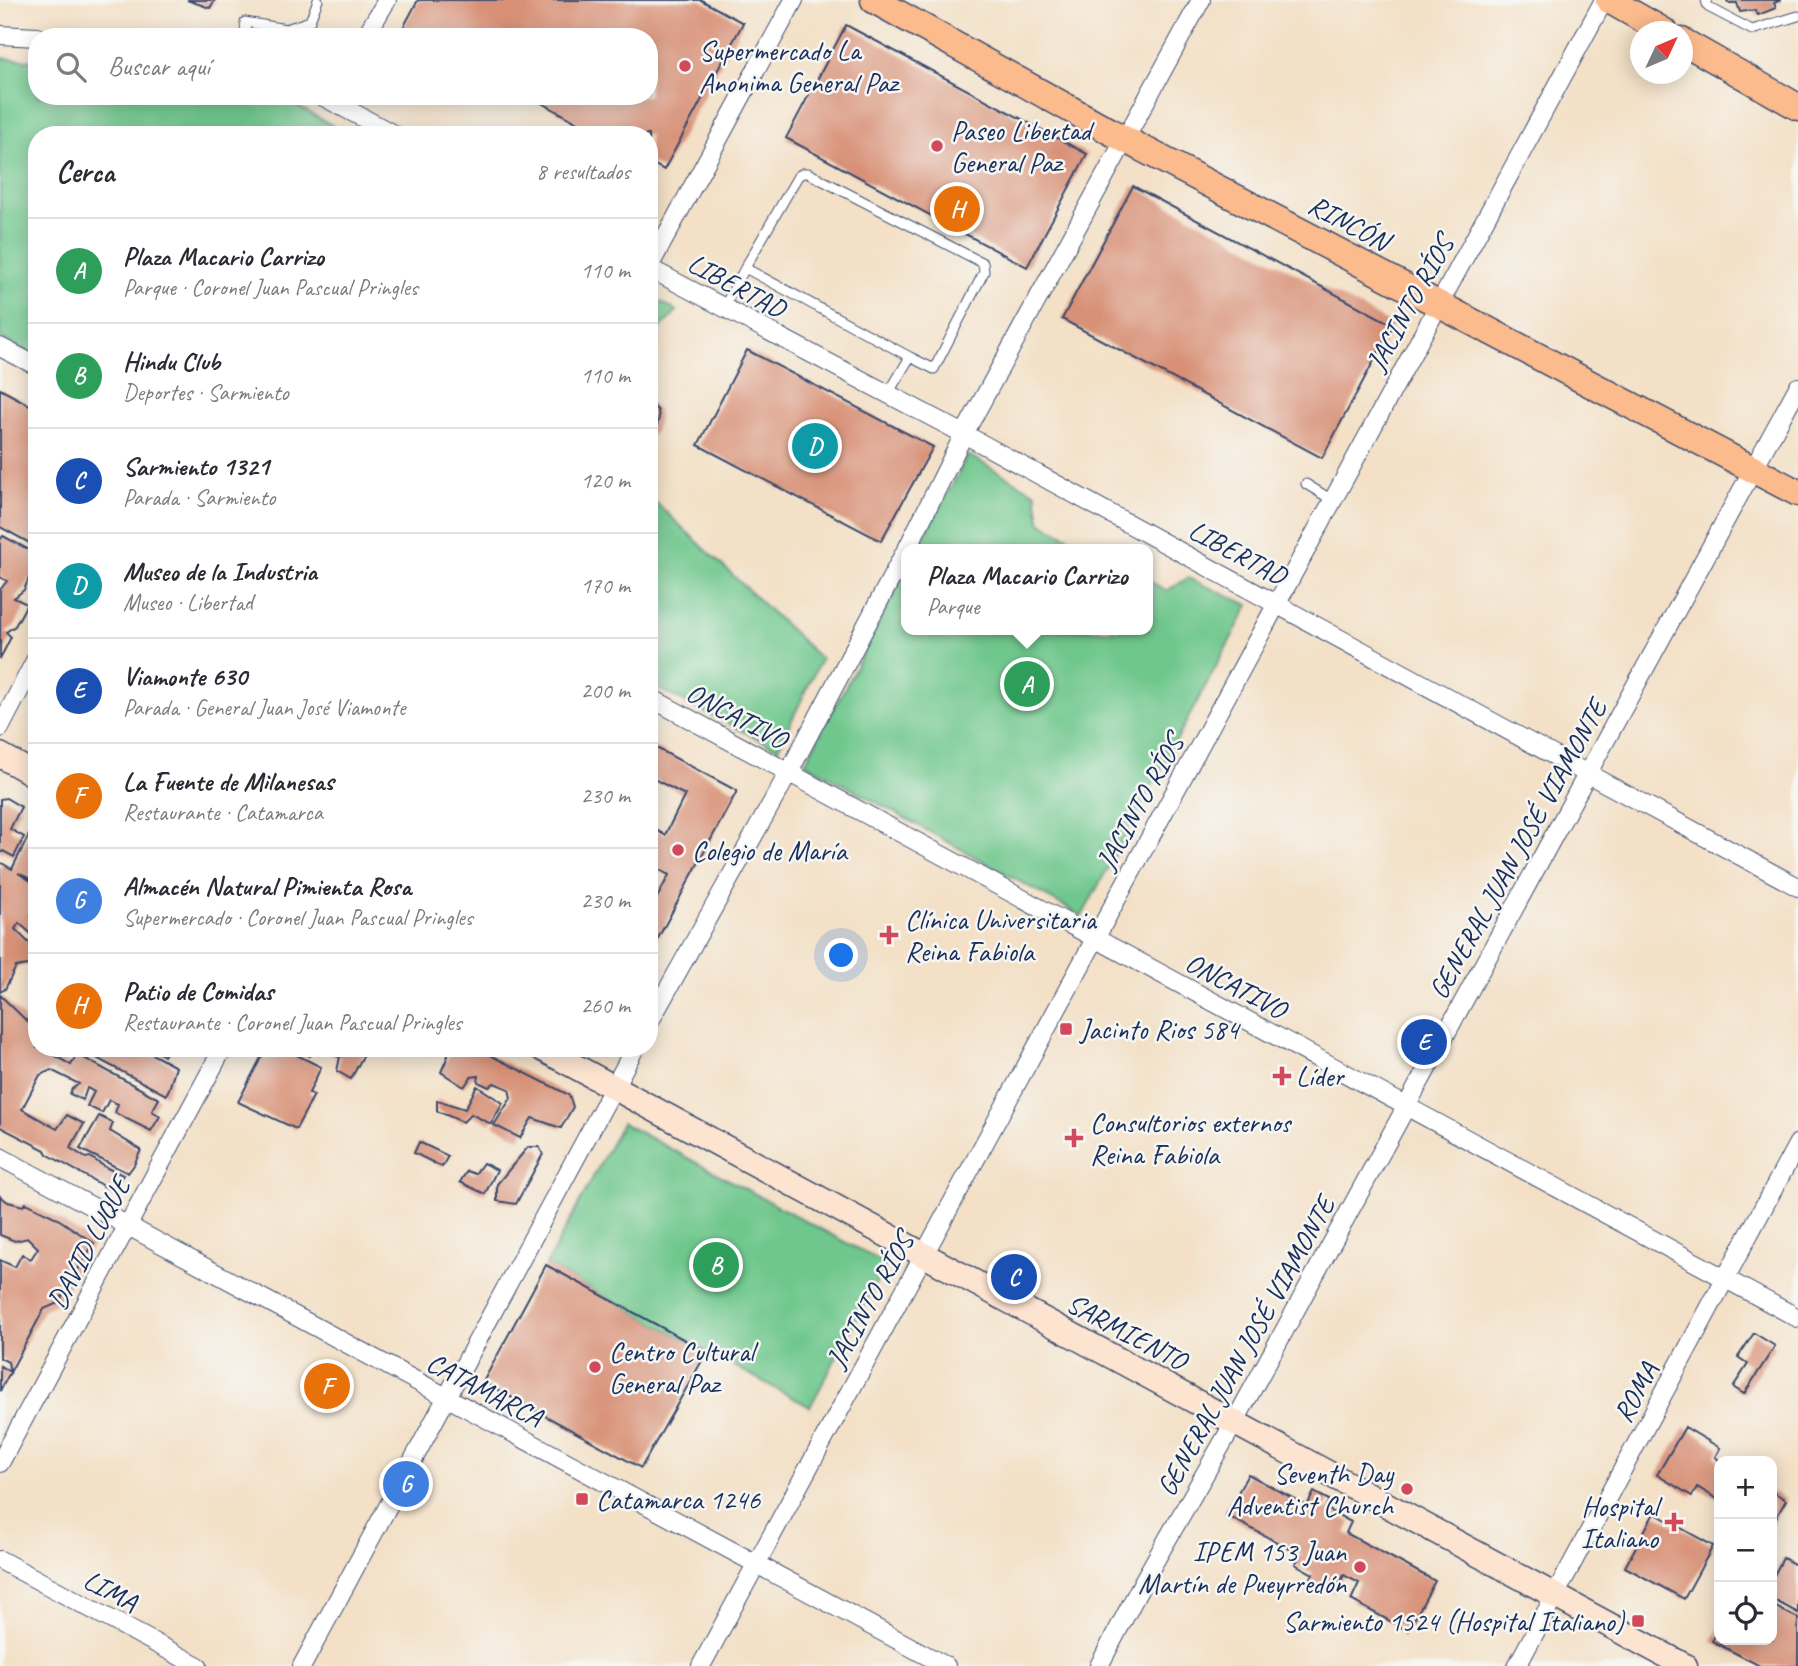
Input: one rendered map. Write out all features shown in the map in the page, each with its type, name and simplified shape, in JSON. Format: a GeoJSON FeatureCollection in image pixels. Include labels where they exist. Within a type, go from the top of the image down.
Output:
{"type":"FeatureCollection","features":[{"type":"Feature","properties":{"kind":"main road","name":"RINCÓN"},"geometry":{"type":"LineString","coordinates":[[874,0],[1124,139],[1798,493]]}},
{"type":"Feature","properties":{"kind":"main road"},"geometry":{"type":"LineString","coordinates":[[1611,1],[1646,21]]}},
{"type":"Feature","properties":{"kind":"main road"},"geometry":{"type":"LineString","coordinates":[[1693,47],[1798,107]]}},
{"type":"Feature","properties":{"kind":"main road"},"geometry":{"type":"LineString","coordinates":[[0,755],[28,771]]}},
{"type":"Feature","properties":{"kind":"main road","name":"SARMIENTO"},"geometry":{"type":"LineString","coordinates":[[558,1057],[1685,1666]]}},
{"type":"Feature","properties":{"kind":"street"},"geometry":{"type":"LineString","coordinates":[[370,28],[387,0]]}},
{"type":"Feature","properties":{"kind":"street"},"geometry":{"type":"LineString","coordinates":[[658,251],[794,0]]}},
{"type":"Feature","properties":{"kind":"street"},"geometry":{"type":"LineString","coordinates":[[909,544],[964,434],[1201,0]]}},
{"type":"Feature","properties":{"kind":"street","name":"JACINTO RÍOS"},"geometry":{"type":"LineString","coordinates":[[701,1666],[1438,304],[1611,1]]}},
{"type":"Feature","properties":{"kind":"street"},"geometry":{"type":"LineString","coordinates":[[0,35],[28,37]]}},
{"type":"Feature","properties":{"kind":"street"},"geometry":{"type":"LineString","coordinates":[[342,105],[380,126]]}},
{"type":"Feature","properties":{"kind":"street","name":"LIBERTAD"},"geometry":{"type":"LineString","coordinates":[[658,273],[964,434],[1798,887]]}},
{"type":"Feature","properties":{"kind":"street"},"geometry":{"type":"LineString","coordinates":[[0,347],[28,361]]}},
{"type":"Feature","properties":{"kind":"street","name":"GENERAL JUAN JOSÉ VIAMONTE"},"geometry":{"type":"LineString","coordinates":[[1099,1666],[1798,387]]}},
{"type":"Feature","properties":{"kind":"street"},"geometry":{"type":"LineString","coordinates":[[658,1007],[789,772],[901,559]]}},
{"type":"Feature","properties":{"kind":"street"},"geometry":{"type":"LineString","coordinates":[[0,728],[28,674]]}},
{"type":"Feature","properties":{"kind":"street","name":"ONCATIVO"},"geometry":{"type":"LineString","coordinates":[[658,702],[1798,1318]]}},
{"type":"Feature","properties":{"kind":"street","name":"DAVID LUQUE"},"geometry":{"type":"LineString","coordinates":[[0,1463],[218,1057]]}},
{"type":"Feature","properties":{"kind":"street"},"geometry":{"type":"LineString","coordinates":[[302,1666],[630,1057]]}},
{"type":"Feature","properties":{"kind":"street","name":"ROMA"},"geometry":{"type":"LineString","coordinates":[[1517,1666],[1798,1143]]}},
{"type":"Feature","properties":{"kind":"street","name":"CATAMARCA"},"geometry":{"type":"LineString","coordinates":[[0,1157],[946,1666]]}},
{"type":"Feature","properties":{"kind":"street","name":"LIMA"},"geometry":{"type":"LineString","coordinates":[[0,1560],[198,1666]]}},
{"type":"Feature","properties":{"kind":"lane"},"geometry":{"type":"LineString","coordinates":[[289,28],[310,21],[318,0]]}},
{"type":"Feature","properties":{"kind":"lane"},"geometry":{"type":"LineString","coordinates":[[1706,0],[1708,7],[1752,30],[1798,16]]}},
{"type":"Feature","properties":{"kind":"lane"},"geometry":{"type":"LineString","coordinates":[[245,28],[245,22],[280,28]]}},
{"type":"Feature","properties":{"kind":"lane"},"geometry":{"type":"LineString","coordinates":[[723,307],[745,268],[798,176],[803,173],[808,173],[983,263],[984,272],[934,369],[745,268]]}},
{"type":"Feature","properties":{"kind":"lane"},"geometry":{"type":"LineString","coordinates":[[888,394],[910,358]]}},
{"type":"Feature","properties":{"kind":"lane"},"geometry":{"type":"LineString","coordinates":[[1306,484],[1332,499]]}},
{"type":"Feature","properties":{"kind":"green space"},"geometry":{"type":"Polygon","coordinates":[[[0,58],[28,60],[28,105],[295,105],[334,126],[28,126],[28,352],[0,337],[0,58]]]}},
{"type":"Feature","properties":{"kind":"green space"},"geometry":{"type":"Polygon","coordinates":[[[658,301],[677,311],[658,331],[658,301]]]}},
{"type":"Feature","properties":{"kind":"green space"},"geometry":{"type":"Polygon","coordinates":[[[968,455],[1036,493],[1040,522],[1081,544],[921,544],[968,455]]]}},
{"type":"Feature","properties":{"kind":"green space"},"geometry":{"type":"Polygon","coordinates":[[[658,505],[821,659],[778,749],[658,689],[658,505]]]}},
{"type":"Feature","properties":{"kind":"green space"},"geometry":{"type":"Polygon","coordinates":[[[1188,578],[1249,605],[1082,916],[805,763],[901,581],[901,635],[1153,635],[1153,583],[1166,591],[1188,578]]]}},
{"type":"Feature","properties":{"kind":"green space"},"geometry":{"type":"Polygon","coordinates":[[[622,1123],[886,1264],[810,1407],[546,1265],[622,1123]]]}},
{"type":"Feature","properties":{"kind":"building"},"geometry":{"type":"Polygon","coordinates":[[[187,0],[215,0],[210,8],[187,0]]]}},
{"type":"Feature","properties":{"kind":"building","name":"Supermercado La Anonima General Paz"},"geometry":{"type":"Polygon","coordinates":[[[418,0],[701,0],[743,23],[664,170],[658,167],[658,126],[584,126],[545,105],[658,105],[658,28],[403,28],[418,0]]]}},
{"type":"Feature","properties":{"kind":"building"},"geometry":{"type":"Polygon","coordinates":[[[1727,0],[1781,0],[1774,3],[1776,8],[1758,15],[1755,10],[1740,12],[1737,3],[1728,3],[1727,0]]]}},
{"type":"Feature","properties":{"kind":"building","name":"Paseo Libertad General Paz"},"geometry":{"type":"Polygon","coordinates":[[[846,25],[1087,154],[1027,267],[786,138],[846,25]]]}},
{"type":"Feature","properties":{"kind":"building"},"geometry":{"type":"Polygon","coordinates":[[[1133,186],[1393,325],[1322,458],[1062,319],[1133,186]]]}},
{"type":"Feature","properties":{"kind":"building"},"geometry":{"type":"Polygon","coordinates":[[[747,350],[933,447],[881,541],[698,445],[747,350]]]}},
{"type":"Feature","properties":{"kind":"building"},"geometry":{"type":"Polygon","coordinates":[[[0,389],[28,404],[28,542],[0,527],[0,389]]]}},
{"type":"Feature","properties":{"kind":"building"},"geometry":{"type":"Polygon","coordinates":[[[3,536],[28,549],[28,580],[24,590],[14,598],[27,604],[15,626],[6,632],[11,637],[0,659],[0,590],[7,581],[0,577],[0,540],[3,536]]]}},
{"type":"Feature","properties":{"kind":"building","name":"Colegio de María"},"geometry":{"type":"Polygon","coordinates":[[[658,749],[737,791],[658,938],[658,896],[669,875],[658,869],[658,831],[665,835],[685,795],[658,781],[658,749]]]}},
{"type":"Feature","properties":{"kind":"building"},"geometry":{"type":"Polygon","coordinates":[[[6,798],[21,807],[10,829],[24,837],[14,857],[3,851],[0,854],[0,799],[6,798]]]}},
{"type":"Feature","properties":{"kind":"building"},"geometry":{"type":"Polygon","coordinates":[[[28,837],[28,878],[18,873],[28,879],[28,931],[19,923],[15,929],[28,942],[28,966],[16,967],[5,989],[0,992],[0,862],[12,869],[28,837]]]}},
{"type":"Feature","properties":{"kind":"building"},"geometry":{"type":"Polygon","coordinates":[[[0,995],[28,1022],[28,1057],[57,1057],[71,1065],[75,1057],[82,1057],[159,1099],[152,1111],[160,1116],[151,1131],[115,1113],[118,1104],[109,1100],[102,1113],[87,1106],[94,1092],[87,1088],[83,1100],[70,1094],[79,1084],[51,1070],[40,1075],[22,1109],[57,1129],[67,1115],[84,1124],[70,1148],[123,1175],[112,1191],[47,1154],[45,1150],[0,1127],[0,995]]]}},
{"type":"Feature","properties":{"kind":"building"},"geometry":{"type":"Polygon","coordinates":[[[94,1057],[158,1057],[176,1067],[166,1095],[94,1057]]]}},
{"type":"Feature","properties":{"kind":"building"},"geometry":{"type":"Polygon","coordinates":[[[261,1057],[301,1057],[321,1067],[309,1093],[314,1095],[296,1129],[238,1102],[261,1057]]]}},
{"type":"Feature","properties":{"kind":"building"},"geometry":{"type":"Polygon","coordinates":[[[340,1057],[362,1057],[351,1079],[337,1071],[340,1057]]]}},
{"type":"Feature","properties":{"kind":"building"},"geometry":{"type":"Polygon","coordinates":[[[448,1057],[494,1057],[569,1095],[573,1107],[561,1128],[532,1118],[520,1138],[494,1125],[511,1098],[509,1089],[494,1083],[489,1087],[478,1082],[479,1076],[471,1077],[464,1087],[441,1072],[448,1057]]]}},
{"type":"Feature","properties":{"kind":"building"},"geometry":{"type":"Polygon","coordinates":[[[477,1086],[503,1103],[491,1124],[471,1114],[463,1122],[437,1111],[437,1100],[465,1109],[477,1086]]]}},
{"type":"Feature","properties":{"kind":"building"},"geometry":{"type":"Polygon","coordinates":[[[99,1116],[113,1123],[110,1131],[141,1150],[128,1173],[80,1149],[99,1116]]]}},
{"type":"Feature","properties":{"kind":"building"},"geometry":{"type":"Polygon","coordinates":[[[419,1142],[448,1156],[442,1167],[414,1153],[419,1142]]]}},
{"type":"Feature","properties":{"kind":"building"},"geometry":{"type":"Polygon","coordinates":[[[528,1147],[539,1147],[543,1154],[516,1204],[497,1201],[497,1184],[528,1147]]]}},
{"type":"Feature","properties":{"kind":"building"},"geometry":{"type":"Polygon","coordinates":[[[483,1163],[497,1170],[485,1194],[460,1182],[467,1171],[475,1174],[483,1163]]]}},
{"type":"Feature","properties":{"kind":"building"},"geometry":{"type":"Polygon","coordinates":[[[0,1196],[8,1202],[23,1206],[26,1203],[55,1217],[94,1243],[58,1303],[44,1309],[0,1391],[0,1366],[10,1372],[8,1362],[0,1358],[0,1260],[15,1267],[22,1254],[31,1259],[38,1248],[28,1238],[15,1241],[0,1235],[0,1196]]]}},
{"type":"Feature","properties":{"kind":"building","name":"Centro Cultural General Paz"},"geometry":{"type":"Polygon","coordinates":[[[546,1265],[707,1352],[641,1468],[483,1382],[546,1265]]]}},
{"type":"Feature","properties":{"kind":"building"},"geometry":{"type":"Polygon","coordinates":[[[1754,1333],[1775,1346],[1744,1394],[1733,1387],[1748,1364],[1738,1357],[1754,1333]]]}},
{"type":"Feature","properties":{"kind":"building"},"geometry":{"type":"Polygon","coordinates":[[[1685,1427],[1720,1448],[1714,1456],[1714,1497],[1697,1487],[1692,1496],[1657,1475],[1685,1427]]]}},
{"type":"Feature","properties":{"kind":"building"},"geometry":{"type":"Polygon","coordinates":[[[1248,1474],[1307,1506],[1314,1492],[1329,1500],[1325,1508],[1351,1522],[1346,1533],[1435,1581],[1408,1631],[1351,1600],[1359,1583],[1344,1575],[1334,1593],[1310,1580],[1313,1574],[1295,1564],[1301,1555],[1226,1515],[1248,1474]]]}},
{"type":"Feature","properties":{"kind":"building"},"geometry":{"type":"Polygon","coordinates":[[[1777,1494],[1786,1500],[1777,1516],[1777,1494]]]}},
{"type":"Feature","properties":{"kind":"building"},"geometry":{"type":"Polygon","coordinates":[[[1654,1513],[1713,1546],[1684,1599],[1625,1567],[1654,1513]]]}},
{"type":"Feature","properties":{"kind":"building"},"geometry":{"type":"Polygon","coordinates":[[[1783,1558],[1798,1566],[1798,1613],[1777,1602],[1777,1569],[1783,1558]]]}},
{"type":"Feature","properties":{"kind":"building"},"geometry":{"type":"Polygon","coordinates":[[[1777,1608],[1798,1618],[1798,1666],[1760,1666],[1720,1645],[1777,1645],[1777,1608]]]}},
{"type":"Feature","properties":{"kind":"place","name":"Supermercado La Anonima General Paz"},"geometry":{"type":"Point","coordinates":[685,66]}},
{"type":"Feature","properties":{"kind":"place","name":"Paseo Libertad General Paz"},"geometry":{"type":"Point","coordinates":[937,146]}},
{"type":"Feature","properties":{"kind":"place","name":"Patio de Comidas"},"geometry":{"type":"Point","coordinates":[957,209]}},
{"type":"Feature","properties":{"kind":"place","name":"Museo de la Industria"},"geometry":{"type":"Point","coordinates":[815,446]}},
{"type":"Feature","properties":{"kind":"place","name":"Plaza Macario Carrizo"},"geometry":{"type":"Point","coordinates":[1027,684]}},
{"type":"Feature","properties":{"kind":"place","name":"Colegio de María"},"geometry":{"type":"Point","coordinates":[678,850]}},
{"type":"Feature","properties":{"kind":"place","name":"Clínica Universitaria Reina Fabiola"},"geometry":{"type":"Point","coordinates":[889,935]}},
{"type":"Feature","properties":{"kind":"place","name":"Jacinto Rios 584"},"geometry":{"type":"Point","coordinates":[1066,1029]}},
{"type":"Feature","properties":{"kind":"place","name":"Viamonte 630"},"geometry":{"type":"Point","coordinates":[1424,1042]}},
{"type":"Feature","properties":{"kind":"place","name":"Líder"},"geometry":{"type":"Point","coordinates":[1282,1076]}},
{"type":"Feature","properties":{"kind":"place","name":"Consultorios externos Reina Fabiola"},"geometry":{"type":"Point","coordinates":[1074,1138]}},
{"type":"Feature","properties":{"kind":"place","name":"Hindu Club"},"geometry":{"type":"Point","coordinates":[716,1265]}},
{"type":"Feature","properties":{"kind":"place","name":"Sarmiento 1321"},"geometry":{"type":"Point","coordinates":[1014,1277]}},
{"type":"Feature","properties":{"kind":"place","name":"Centro Cultural General Paz"},"geometry":{"type":"Point","coordinates":[595,1367]}},
{"type":"Feature","properties":{"kind":"place","name":"La Fuente de Milanesas"},"geometry":{"type":"Point","coordinates":[327,1386]}},
{"type":"Feature","properties":{"kind":"place","name":"Almacén Natural Pimienta Rosa"},"geometry":{"type":"Point","coordinates":[406,1484]}},
{"type":"Feature","properties":{"kind":"place","name":"Seventh Day Adventist Church"},"geometry":{"type":"Point","coordinates":[1407,1489]}},
{"type":"Feature","properties":{"kind":"place","name":"Catamarca 1246"},"geometry":{"type":"Point","coordinates":[582,1499]}},
{"type":"Feature","properties":{"kind":"place","name":"Hospital Italiano"},"geometry":{"type":"Point","coordinates":[1674,1522]}},
{"type":"Feature","properties":{"kind":"place","name":"IPEM 153 Juan Martín de Pueyrredón"},"geometry":{"type":"Point","coordinates":[1360,1567]}},
{"type":"Feature","properties":{"kind":"place","name":"Sarmiento 1524 (Hospital Italiano)"},"geometry":{"type":"Point","coordinates":[1638,1621]}}]}
